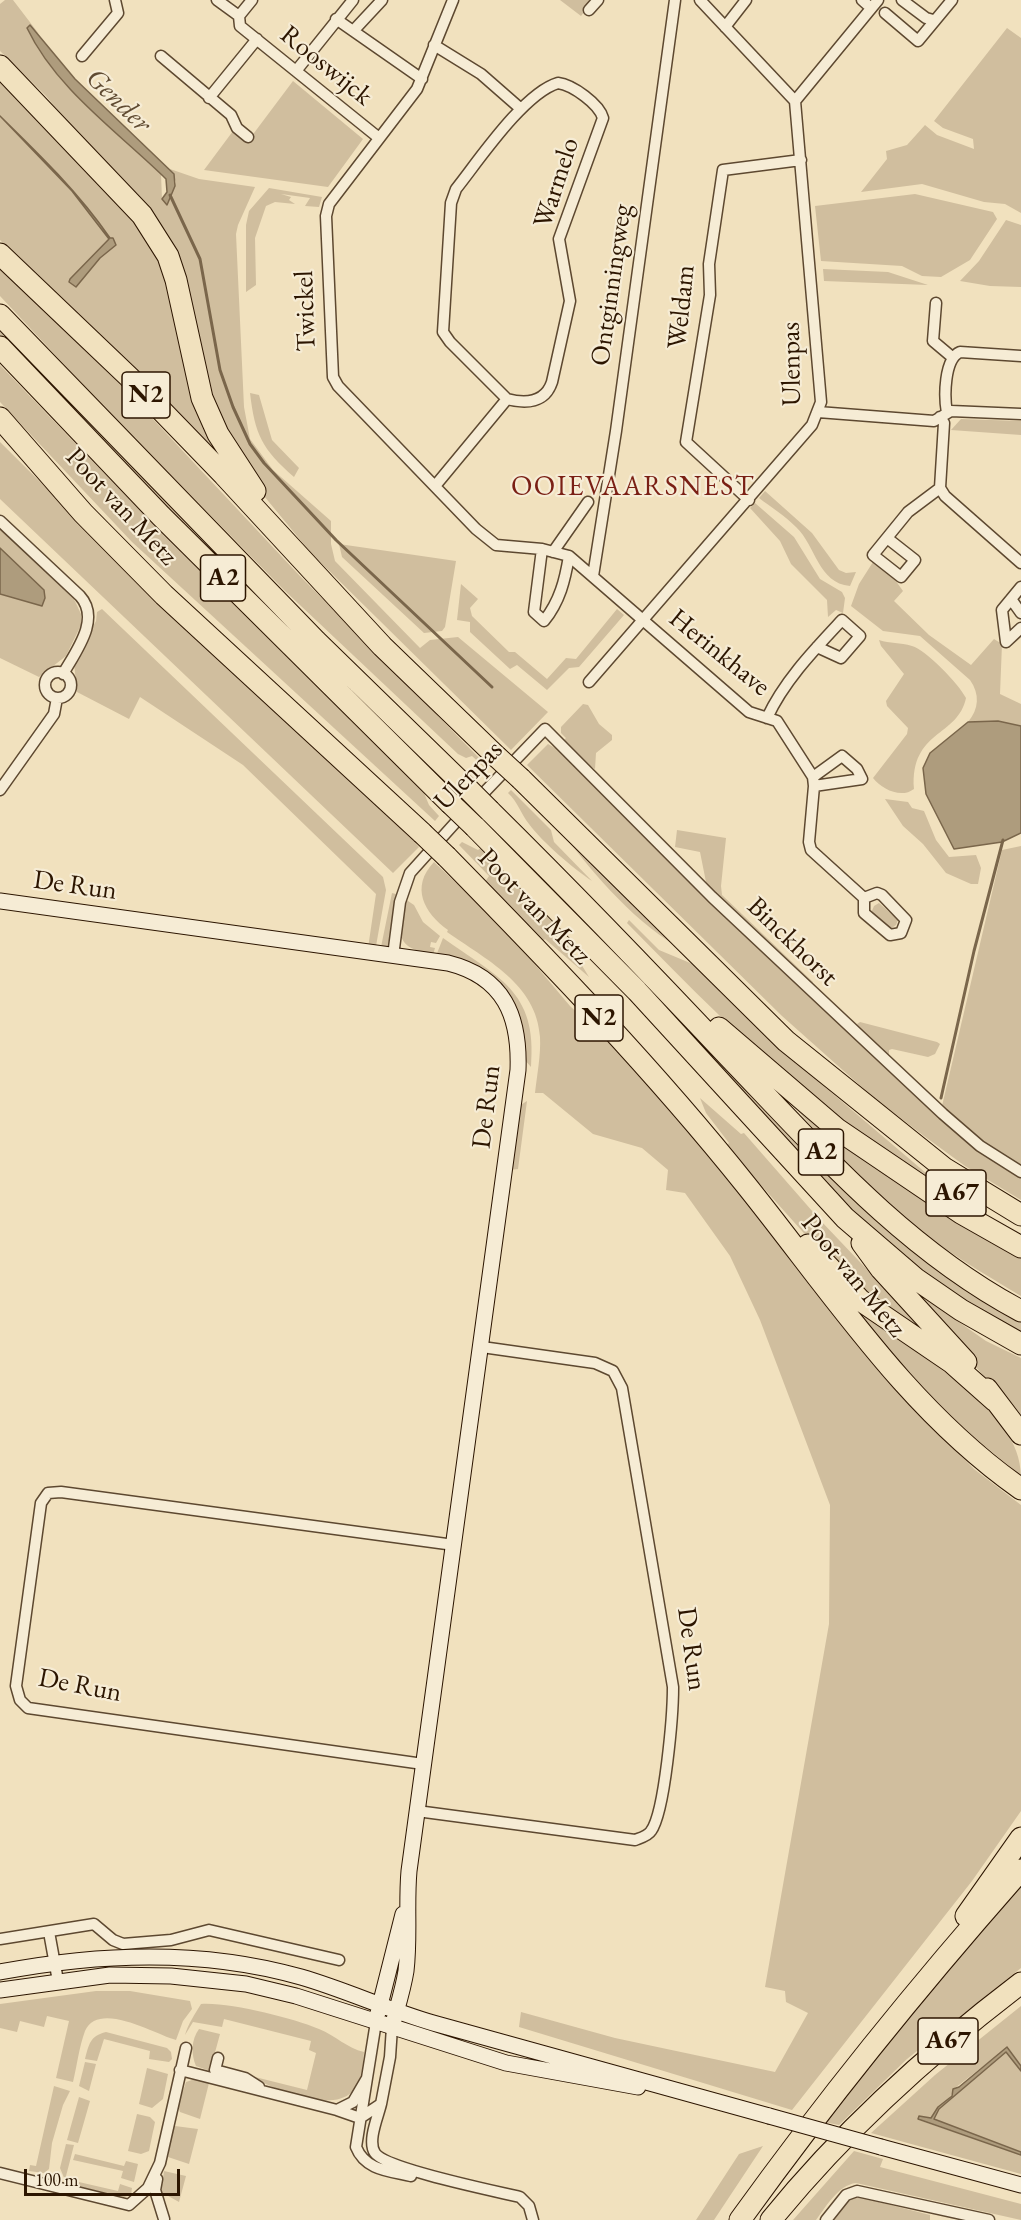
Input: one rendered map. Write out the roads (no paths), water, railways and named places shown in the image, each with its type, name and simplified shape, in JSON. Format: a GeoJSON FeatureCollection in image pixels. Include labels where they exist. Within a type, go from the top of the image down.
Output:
{"type":"FeatureCollection","features":[{"type":"Feature","properties":{"kind":"highway","name":"N2"},"geometry":{"type":"LineString","coordinates":[[0,66],[142,215],[157,236],[176,280],[202,398],[236,466],[265,504],[285,544]]}},
{"type":"Feature","properties":{"kind":"highway","name":"N2"},"geometry":{"type":"LineString","coordinates":[[0,254],[129,377],[224,475],[285,544],[382,646],[521,779],[734,992],[826,1076],[944,1168],[1021,1215]]}},
{"type":"Feature","properties":{"kind":"highway","name":"Poot van Metz"},"geometry":{"type":"LineString","coordinates":[[0,315],[316,641],[466,787],[643,967],[835,1167],[900,1230],[967,1280],[1021,1311]]}},
{"type":"Feature","properties":{"kind":"highway","name":"Poot van Metz"},"geometry":{"type":"LineString","coordinates":[[0,347],[161,516],[475,827],[637,992],[845,1218],[916,1279],[961,1310],[1021,1344]]}},
{"type":"Feature","properties":{"kind":"highway","name":"Poot van Metz"},"geometry":{"type":"LineString","coordinates":[[0,418],[83,513],[164,595],[422,833],[551,965],[745,1184],[900,1381],[950,1433],[1021,1489]]}},
{"type":"Feature","properties":{"kind":"highway","name":"N2"},"geometry":{"type":"LineString","coordinates":[[0,439],[41,479],[83,513]]}},
{"type":"Feature","properties":{"kind":"highway","name":"A67"},"geometry":{"type":"LineString","coordinates":[[643,967],[675,988],[763,1068],[837,1129],[952,1208],[1016,1244]]}},
{"type":"Feature","properties":{"kind":"highway","name":"A67"},"geometry":{"type":"LineString","coordinates":[[826,1076],[912,1157],[1002,1228],[1016,1244]]}},
{"type":"Feature","properties":{"kind":"highway","name":"N2"},"geometry":{"type":"LineString","coordinates":[[745,1184],[860,1300],[951,1362],[995,1401]]}},
{"type":"Feature","properties":{"kind":"highway","name":"A2"},"geometry":{"type":"LineString","coordinates":[[845,1218],[880,1269],[973,1369],[1021,1434]]}},
{"type":"Feature","properties":{"kind":"highway"},"geometry":{"type":"LineString","coordinates":[[939,1964],[962,1922],[1021,1838]]}},
{"type":"Feature","properties":{"kind":"highway","name":"A67"},"geometry":{"type":"LineString","coordinates":[[740,2220],[822,2109],[939,1964],[1021,1870]]}},
{"type":"Feature","properties":{"kind":"highway","name":"A67"},"geometry":{"type":"LineString","coordinates":[[771,2220],[808,2175],[882,2097],[1021,1983]]}},
{"type":"Feature","properties":{"kind":"main road","name":"De Run"},"geometry":{"type":"LineString","coordinates":[[0,901],[448,963],[482,977],[503,998],[518,1032],[518,1070],[482,1347],[423,1764],[406,1906],[376,2022]]}},
{"type":"Feature","properties":{"kind":"main road","name":"De Run"},"geometry":{"type":"LineString","coordinates":[[392,2027],[406,1971],[408,1937],[406,1906]]}},
{"type":"Feature","properties":{"kind":"main road"},"geometry":{"type":"LineString","coordinates":[[0,1972],[118,1956],[220,1962],[299,1976],[434,2023],[1021,2185]]}},
{"type":"Feature","properties":{"kind":"main road"},"geometry":{"type":"LineString","coordinates":[[0,1990],[110,1975],[141,1974],[237,1983],[296,1996],[506,2063],[646,2088],[674,2089]]}},
{"type":"Feature","properties":{"kind":"street"},"geometry":{"type":"LineString","coordinates":[[82,56],[118,13],[115,0]]}},
{"type":"Feature","properties":{"kind":"street","name":"Rooswijck"},"geometry":{"type":"LineString","coordinates":[[217,0],[239,16],[240,26],[379,138]]}},
{"type":"Feature","properties":{"kind":"street"},"geometry":{"type":"LineString","coordinates":[[239,16],[252,0]]}},
{"type":"Feature","properties":{"kind":"street"},"geometry":{"type":"LineString","coordinates":[[296,72],[352,0]]}},
{"type":"Feature","properties":{"kind":"street"},"geometry":{"type":"LineString","coordinates":[[358,0],[370,10]]}},
{"type":"Feature","properties":{"kind":"street"},"geometry":{"type":"LineString","coordinates":[[336,19],[353,32],[370,10],[382,0]]}},
{"type":"Feature","properties":{"kind":"street","name":"Twickel"},"geometry":{"type":"LineString","coordinates":[[453,0],[422,79],[329,204],[326,216],[330,368],[338,386],[476,530],[496,545],[548,550],[569,556],[643,620]]}},
{"type":"Feature","properties":{"kind":"street"},"geometry":{"type":"LineString","coordinates":[[590,10],[598,0]]}},
{"type":"Feature","properties":{"kind":"street","name":"Ontginningweg"},"geometry":{"type":"LineString","coordinates":[[593,576],[616,431],[675,0]]}},
{"type":"Feature","properties":{"kind":"street"},"geometry":{"type":"LineString","coordinates":[[700,0],[795,101],[875,4],[862,0]]}},
{"type":"Feature","properties":{"kind":"street"},"geometry":{"type":"LineString","coordinates":[[724,27],[746,0]]}},
{"type":"Feature","properties":{"kind":"street"},"geometry":{"type":"LineString","coordinates":[[902,0],[933,20]]}},
{"type":"Feature","properties":{"kind":"street"},"geometry":{"type":"LineString","coordinates":[[885,13],[918,40],[952,0]]}},
{"type":"Feature","properties":{"kind":"street"},"geometry":{"type":"LineString","coordinates":[[354,29],[422,79]]}},
{"type":"Feature","properties":{"kind":"street"},"geometry":{"type":"LineString","coordinates":[[209,98],[257,39]]}},
{"type":"Feature","properties":{"kind":"street"},"geometry":{"type":"LineString","coordinates":[[434,45],[481,74],[521,109]]}},
{"type":"Feature","properties":{"kind":"street"},"geometry":{"type":"LineString","coordinates":[[161,56],[231,115],[237,128],[248,137]]}},
{"type":"Feature","properties":{"kind":"street","name":"Warmelo"},"geometry":{"type":"LineString","coordinates":[[566,84],[600,110],[603,117],[559,239],[570,301],[548,392],[541,399],[518,402],[507,399],[450,342],[443,332],[442,318],[453,197],[456,189],[521,109],[550,85],[566,84]]}},
{"type":"Feature","properties":{"kind":"street","name":"Ulenpas"},"geometry":{"type":"LineString","coordinates":[[589,681],[749,500],[812,425],[818,412],[821,394],[795,101]]}},
{"type":"Feature","properties":{"kind":"street","name":"Weldam"},"geometry":{"type":"LineString","coordinates":[[749,500],[688,447],[686,442],[710,295],[709,264],[723,170],[801,160]]}},
{"type":"Feature","properties":{"kind":"street"},"geometry":{"type":"LineString","coordinates":[[936,303],[933,341],[952,357]]}},
{"type":"Feature","properties":{"kind":"street"},"geometry":{"type":"LineString","coordinates":[[952,357],[960,352],[1021,356]]}},
{"type":"Feature","properties":{"kind":"street"},"geometry":{"type":"LineString","coordinates":[[952,357],[944,415],[940,488],[945,496],[1021,563]]}},
{"type":"Feature","properties":{"kind":"street"},"geometry":{"type":"LineString","coordinates":[[435,486],[507,399]]}},
{"type":"Feature","properties":{"kind":"street"},"geometry":{"type":"LineString","coordinates":[[818,412],[934,421],[961,410],[1021,414]]}},
{"type":"Feature","properties":{"kind":"street"},"geometry":{"type":"LineString","coordinates":[[887,538],[908,512],[940,488]]}},
{"type":"Feature","properties":{"kind":"street"},"geometry":{"type":"LineString","coordinates":[[569,556],[565,582],[554,608],[544,621],[534,612],[548,550],[588,502]]}},
{"type":"Feature","properties":{"kind":"street"},"geometry":{"type":"LineString","coordinates":[[0,521],[80,596],[89,609],[88,624],[63,674]]}},
{"type":"Feature","properties":{"kind":"street"},"geometry":{"type":"LineString","coordinates":[[1021,587],[1002,610],[1005,642],[1021,628]]}},
{"type":"Feature","properties":{"kind":"street"},"geometry":{"type":"LineString","coordinates":[[1011,599],[1021,613]]}},
{"type":"Feature","properties":{"kind":"street","name":"Herinkhave"},"geometry":{"type":"LineString","coordinates":[[643,620],[749,712],[777,721],[783,728],[814,781],[809,842],[811,850],[864,898]]}},
{"type":"Feature","properties":{"kind":"street","name":"Herinkhave"},"geometry":{"type":"LineString","coordinates":[[767,718],[783,689],[817,647]]}},
{"type":"Feature","properties":{"kind":"street"},"geometry":{"type":"LineString","coordinates":[[52,674],[63,674],[70,682],[70,688],[68,693],[57,698],[46,691],[45,684],[52,674]]}},
{"type":"Feature","properties":{"kind":"street"},"geometry":{"type":"LineString","coordinates":[[0,790],[54,714],[57,698]]}},
{"type":"Feature","properties":{"kind":"street","name":"Ulenpas"},"geometry":{"type":"LineString","coordinates":[[393,956],[402,892],[410,873],[424,855],[545,729]]}},
{"type":"Feature","properties":{"kind":"street","name":"Binckhorst"},"geometry":{"type":"LineString","coordinates":[[545,729],[712,897],[942,1114],[980,1146],[1021,1172]]}},
{"type":"Feature","properties":{"kind":"street","name":"De Run"},"geometry":{"type":"LineString","coordinates":[[417,1811],[635,1840],[650,1833],[658,1817],[673,1711],[674,1687],[622,1388],[613,1371],[595,1363],[482,1347]]}},
{"type":"Feature","properties":{"kind":"street","name":"De Run"},"geometry":{"type":"LineString","coordinates":[[423,1764],[28,1708],[20,1700],[16,1686],[41,1503],[48,1493],[61,1492],[454,1545]]}},
{"type":"Feature","properties":{"kind":"street"},"geometry":{"type":"LineString","coordinates":[[0,1939],[94,1924],[113,1940],[123,1944],[171,1940],[199,1932],[217,1931],[339,1960]]}},
{"type":"Feature","properties":{"kind":"street"},"geometry":{"type":"LineString","coordinates":[[49,1932],[58,1981]]}},
{"type":"Feature","properties":{"kind":"street","name":"De Run"},"geometry":{"type":"LineString","coordinates":[[337,2110],[353,2102],[368,2078],[376,2022]]}},
{"type":"Feature","properties":{"kind":"street","name":"De Run"},"geometry":{"type":"LineString","coordinates":[[392,2027],[389,2065],[372,2142],[374,2151],[381,2159],[450,2180]]}},
{"type":"Feature","properties":{"kind":"street"},"geometry":{"type":"LineString","coordinates":[[164,2219],[155,2190],[186,2048]]}},
{"type":"Feature","properties":{"kind":"street"},"geometry":{"type":"LineString","coordinates":[[218,2058],[215,2070],[246,2078],[264,2091]]}},
{"type":"Feature","properties":{"kind":"street"},"geometry":{"type":"LineString","coordinates":[[180,2070],[337,2110],[360,2118]]}},
{"type":"Feature","properties":{"kind":"street"},"geometry":{"type":"LineString","coordinates":[[368,2078],[356,2147],[360,2157],[366,2163],[412,2177],[450,2180],[520,2197],[529,2206],[533,2220]]}},
{"type":"Feature","properties":{"kind":"street"},"geometry":{"type":"LineString","coordinates":[[360,2118],[381,2104]]}},
{"type":"Feature","properties":{"kind":"street"},"geometry":{"type":"LineString","coordinates":[[0,2173],[129,2205],[148,2188],[160,2163]]}},
{"type":"Feature","properties":{"kind":"street"},"geometry":{"type":"LineString","coordinates":[[826,2220],[846,2195],[857,2191],[989,2220]]}},
{"type":"Feature","properties":{"kind":"waterway"},"geometry":{"type":"LineString","coordinates":[[170,195],[200,259],[220,370],[233,407],[250,444],[264,463],[336,540],[492,687]]}},
{"type":"Feature","properties":{"kind":"waterway"},"geometry":{"type":"LineString","coordinates":[[941,1098],[974,951],[1003,840]]}},
{"type":"Feature","properties":{"kind":"district","name":"OOIEVAARSNEST"},"geometry":{"type":"Point","coordinates":[633,487]}},
{"type":"Feature","properties":{"kind":"water label","name":"Gender"},"geometry":{"type":"Point","coordinates":[118,101]}}]}
